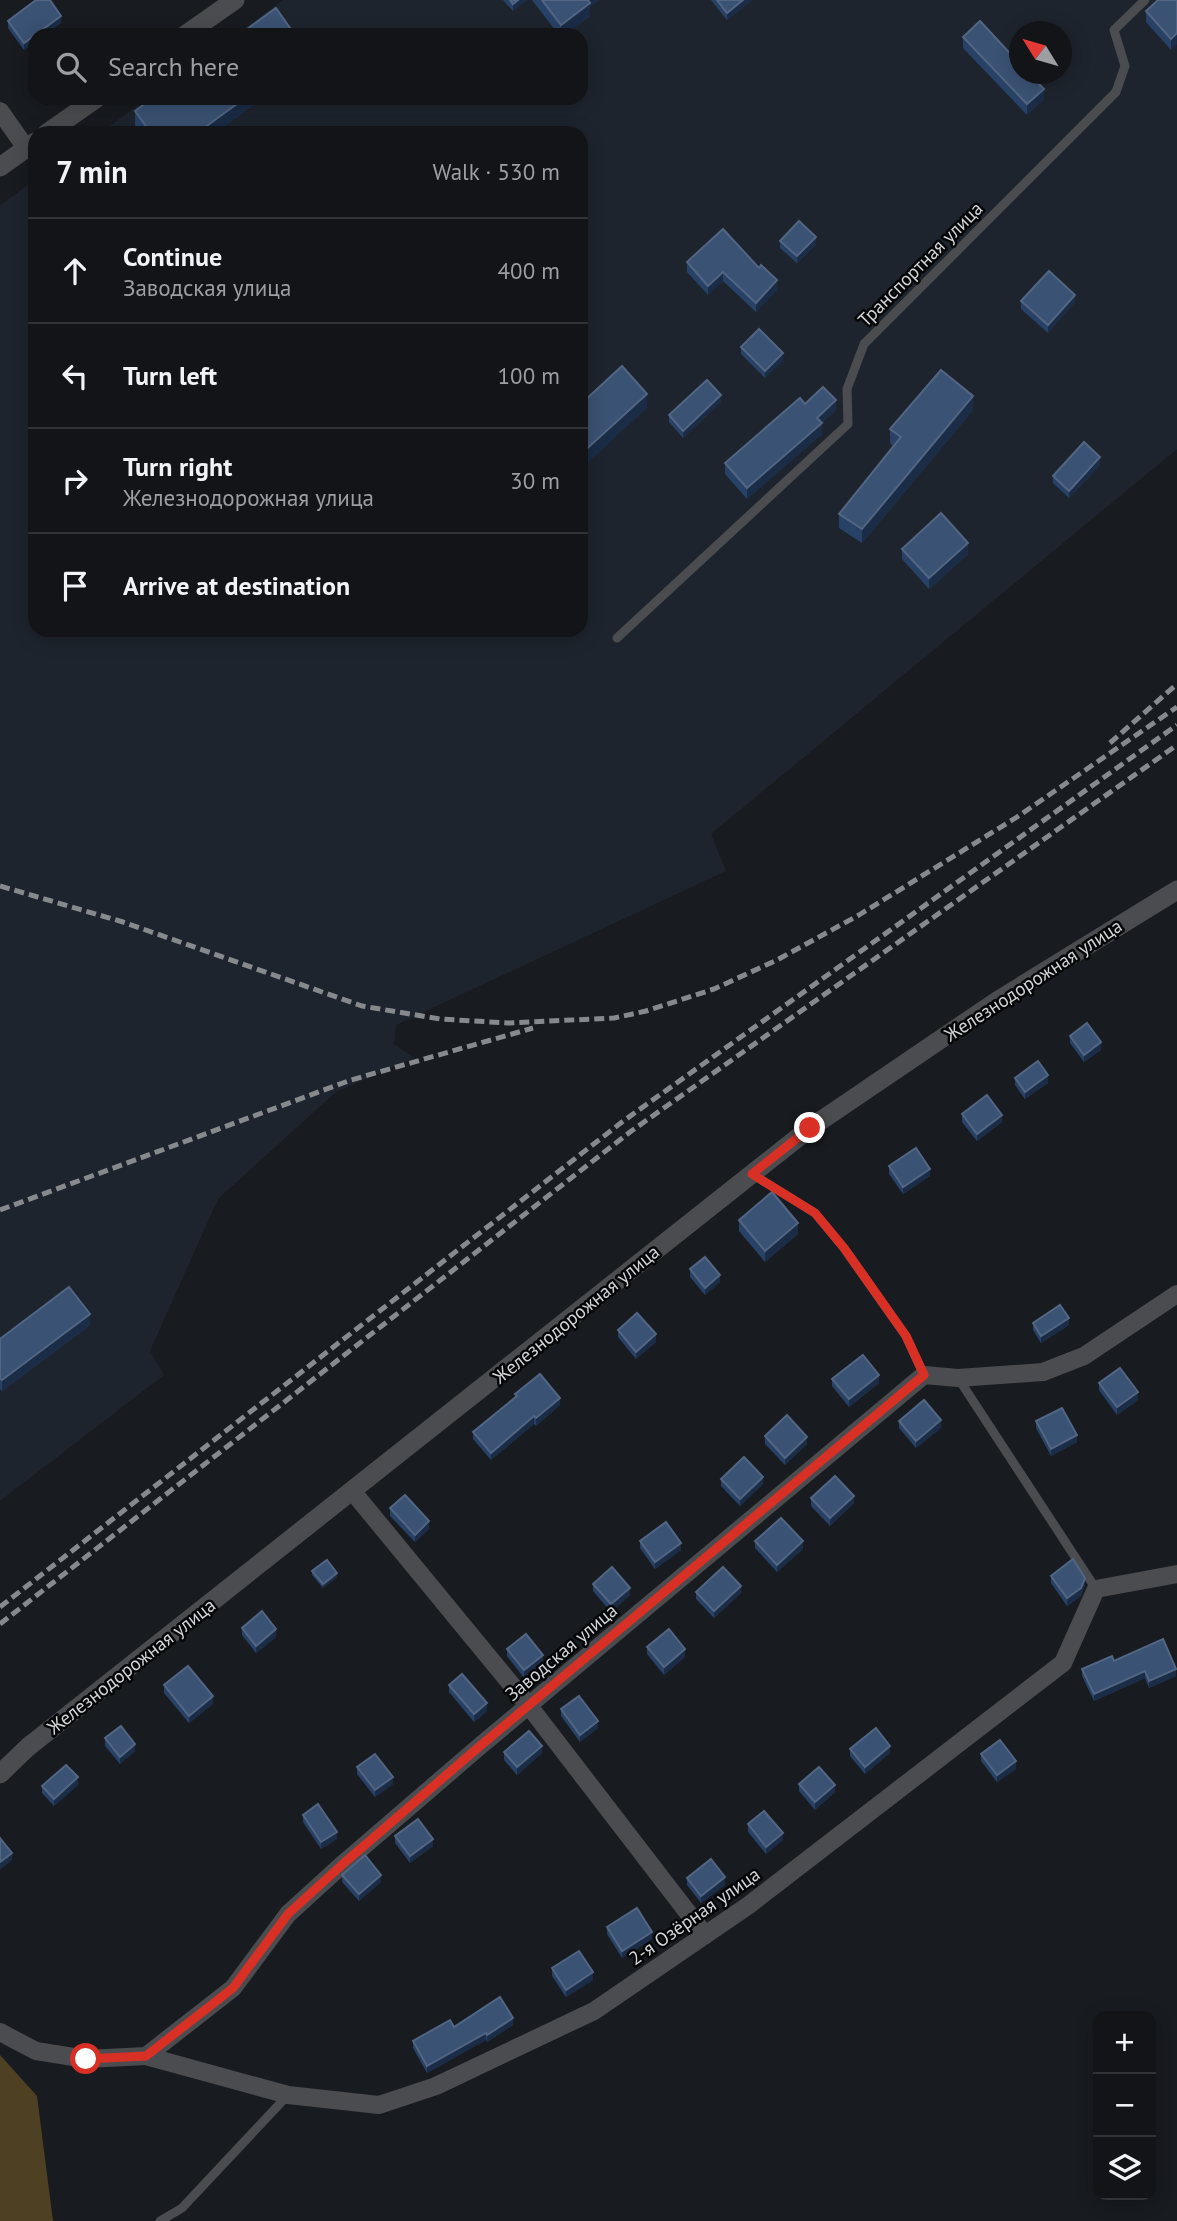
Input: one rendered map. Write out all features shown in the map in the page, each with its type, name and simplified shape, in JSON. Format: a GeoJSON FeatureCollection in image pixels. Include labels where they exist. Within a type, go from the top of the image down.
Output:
{"type":"FeatureCollection","features":[{"type":"Feature","properties":{"kind":"street"},"geometry":{"type":"LineString","coordinates":[[195,28],[235,0]]}},
{"type":"Feature","properties":{"kind":"street"},"geometry":{"type":"LineString","coordinates":[[57,126],[87,105]]}},
{"type":"Feature","properties":{"kind":"street"},"geometry":{"type":"LineString","coordinates":[[0,111],[28,143]]}},
{"type":"Feature","properties":{"kind":"street"},"geometry":{"type":"LineString","coordinates":[[0,167],[28,146]]}},
{"type":"Feature","properties":{"kind":"street","name":"Железнодорожная улица"},"geometry":{"type":"LineString","coordinates":[[0,1774],[28,1747],[810,1128],[997,1001],[1177,890]]}},
{"type":"Feature","properties":{"kind":"street"},"geometry":{"type":"LineString","coordinates":[[924,1375],[958,1378],[1043,1372],[1084,1356],[1177,1294]]}},
{"type":"Feature","properties":{"kind":"street","name":"Заводская улица"},"geometry":{"type":"LineString","coordinates":[[146,2056],[233,1988],[288,1914],[344,1863],[924,1375]]}},
{"type":"Feature","properties":{"kind":"street"},"geometry":{"type":"LineString","coordinates":[[353,1492],[529,1706],[705,1935]]}},
{"type":"Feature","properties":{"kind":"street"},"geometry":{"type":"LineString","coordinates":[[1096,1589],[1177,1574]]}},
{"type":"Feature","properties":{"kind":"street","name":"2-я Озёрная улица"},"geometry":{"type":"LineString","coordinates":[[146,2056],[288,2095],[379,2105],[436,2086],[594,2011],[749,1905],[1063,1663],[1096,1589]]}},
{"type":"Feature","properties":{"kind":"street"},"geometry":{"type":"LineString","coordinates":[[0,2032],[36,2051],[86,2059],[146,2056]]}},
{"type":"Feature","properties":{"kind":"lane","name":"Транспортная улица"},"geometry":{"type":"LineString","coordinates":[[617,638],[848,424],[847,389],[864,344],[1116,92],[1125,66],[1114,30],[1145,0]]}},
{"type":"Feature","properties":{"kind":"lane"},"geometry":{"type":"LineString","coordinates":[[752,1174],[815,1213],[844,1248],[906,1336],[924,1375]]}},
{"type":"Feature","properties":{"kind":"lane"},"geometry":{"type":"LineString","coordinates":[[958,1378],[1096,1589]]}},
{"type":"Feature","properties":{"kind":"lane"},"geometry":{"type":"LineString","coordinates":[[160,2221],[181,2208],[288,2095]]}},
{"type":"Feature","properties":{"kind":"shaded area"},"geometry":{"type":"Polygon","coordinates":[[[283,0],[1177,0],[1177,449],[711,834],[726,871],[396,1025],[394,1044],[414,1058],[336,1092],[218,1199],[150,1351],[164,1375],[0,1501],[0,205],[28,185],[28,637],[588,637],[588,126],[110,126],[138,105],[588,105],[588,28],[245,28],[283,0]]]}},
{"type":"Feature","properties":{"kind":"shaded area"},"geometry":{"type":"Polygon","coordinates":[[[0,2055],[37,2096],[53,2221],[0,2221],[0,2055]]]}},
{"type":"Feature","properties":{"kind":"building"},"geometry":{"type":"Polygon","coordinates":[[[36,0],[50,0],[61,16],[45,28],[28,28],[28,40],[24,43],[8,21],[36,0]]]}},
{"type":"Feature","properties":{"kind":"building"},"geometry":{"type":"Polygon","coordinates":[[[542,0],[588,0],[590,3],[561,25],[542,0]]]}},
{"type":"Feature","properties":{"kind":"building"},"geometry":{"type":"Polygon","coordinates":[[[717,0],[743,0],[727,13],[717,0]]]}},
{"type":"Feature","properties":{"kind":"building"},"geometry":{"type":"Polygon","coordinates":[[[1158,0],[1177,0],[1177,33],[1171,39],[1146,11],[1158,0]]]}},
{"type":"Feature","properties":{"kind":"building"},"geometry":{"type":"Polygon","coordinates":[[[276,8],[290,28],[249,28],[276,8]]]}},
{"type":"Feature","properties":{"kind":"building"},"geometry":{"type":"Polygon","coordinates":[[[980,21],[1009,52],[1009,84],[1039,84],[1044,89],[1027,104],[963,37],[980,21]]]}},
{"type":"Feature","properties":{"kind":"building"},"geometry":{"type":"Polygon","coordinates":[[[143,105],[235,105],[207,126],[146,126],[135,111],[143,105]]]}},
{"type":"Feature","properties":{"kind":"building"},"geometry":{"type":"Polygon","coordinates":[[[799,221],[816,237],[797,256],[780,241],[799,221]]]}},
{"type":"Feature","properties":{"kind":"building"},"geometry":{"type":"Polygon","coordinates":[[[723,229],[759,268],[761,265],[777,280],[756,303],[723,272],[708,286],[687,262],[723,229]]]}},
{"type":"Feature","properties":{"kind":"building"},"geometry":{"type":"Polygon","coordinates":[[[1049,271],[1075,295],[1048,325],[1021,301],[1049,271]]]}},
{"type":"Feature","properties":{"kind":"building"},"geometry":{"type":"Polygon","coordinates":[[[759,329],[783,353],[765,371],[741,347],[759,329]]]}},
{"type":"Feature","properties":{"kind":"building"},"geometry":{"type":"Polygon","coordinates":[[[622,366],[647,394],[588,448],[588,398],[622,366]]]}},
{"type":"Feature","properties":{"kind":"building"},"geometry":{"type":"Polygon","coordinates":[[[941,370],[973,396],[862,529],[839,514],[901,437],[890,429],[941,370]]]}},
{"type":"Feature","properties":{"kind":"building"},"geometry":{"type":"Polygon","coordinates":[[[707,380],[721,395],[683,431],[669,415],[707,380]]]}},
{"type":"Feature","properties":{"kind":"building"},"geometry":{"type":"Polygon","coordinates":[[[823,387],[836,400],[817,418],[822,423],[747,488],[725,463],[800,398],[805,404],[823,387]]]}},
{"type":"Feature","properties":{"kind":"building"},"geometry":{"type":"Polygon","coordinates":[[[1084,442],[1100,457],[1069,491],[1053,476],[1084,442]]]}},
{"type":"Feature","properties":{"kind":"building"},"geometry":{"type":"Polygon","coordinates":[[[941,513],[968,543],[929,578],[902,549],[941,513]]]}},
{"type":"Feature","properties":{"kind":"building"},"geometry":{"type":"Polygon","coordinates":[[[1087,1023],[1101,1042],[1084,1055],[1070,1036],[1087,1023]]]}},
{"type":"Feature","properties":{"kind":"building"},"geometry":{"type":"Polygon","coordinates":[[[1038,1061],[1048,1075],[1025,1092],[1015,1078],[1038,1061]]]}},
{"type":"Feature","properties":{"kind":"building"},"geometry":{"type":"Polygon","coordinates":[[[987,1095],[1002,1115],[977,1134],[962,1114],[987,1095]]]}},
{"type":"Feature","properties":{"kind":"building"},"geometry":{"type":"Polygon","coordinates":[[[916,1148],[930,1169],[903,1187],[889,1166],[916,1148]]]}},
{"type":"Feature","properties":{"kind":"building"},"geometry":{"type":"Polygon","coordinates":[[[772,1192],[798,1223],[765,1251],[739,1220],[772,1192]]]}},
{"type":"Feature","properties":{"kind":"building"},"geometry":{"type":"Polygon","coordinates":[[[705,1257],[720,1275],[705,1288],[690,1269],[705,1257]]]}},
{"type":"Feature","properties":{"kind":"building"},"geometry":{"type":"Polygon","coordinates":[[[69,1287],[90,1314],[2,1380],[0,1339],[69,1287]]]}},
{"type":"Feature","properties":{"kind":"building"},"geometry":{"type":"Polygon","coordinates":[[[1060,1305],[1069,1318],[1041,1336],[1033,1323],[1060,1305]]]}},
{"type":"Feature","properties":{"kind":"building"},"geometry":{"type":"Polygon","coordinates":[[[637,1313],[656,1334],[636,1352],[618,1330],[637,1313]]]}},
{"type":"Feature","properties":{"kind":"building"},"geometry":{"type":"Polygon","coordinates":[[[863,1355],[879,1375],[849,1399],[832,1379],[863,1355]]]}},
{"type":"Feature","properties":{"kind":"building"},"geometry":{"type":"Polygon","coordinates":[[[1120,1368],[1138,1392],[1117,1407],[1099,1383],[1120,1368]]]}},
{"type":"Feature","properties":{"kind":"building"},"geometry":{"type":"Polygon","coordinates":[[[540,1374],[560,1398],[536,1418],[534,1416],[491,1453],[473,1432],[540,1374]]]}},
{"type":"Feature","properties":{"kind":"building"},"geometry":{"type":"Polygon","coordinates":[[[924,1400],[941,1420],[916,1441],[899,1421],[924,1400]]]}},
{"type":"Feature","properties":{"kind":"building"},"geometry":{"type":"Polygon","coordinates":[[[1062,1408],[1077,1435],[1051,1449],[1036,1421],[1062,1408]]]}},
{"type":"Feature","properties":{"kind":"building"},"geometry":{"type":"Polygon","coordinates":[[[787,1415],[807,1437],[785,1458],[765,1436],[787,1415]]]}},
{"type":"Feature","properties":{"kind":"building"},"geometry":{"type":"Polygon","coordinates":[[[744,1457],[763,1477],[740,1499],[721,1479],[744,1457]]]}},
{"type":"Feature","properties":{"kind":"building"},"geometry":{"type":"Polygon","coordinates":[[[835,1476],[854,1496],[830,1518],[811,1498],[835,1476]]]}},
{"type":"Feature","properties":{"kind":"building"},"geometry":{"type":"Polygon","coordinates":[[[405,1495],[429,1521],[415,1535],[390,1508],[405,1495]]]}},
{"type":"Feature","properties":{"kind":"building"},"geometry":{"type":"Polygon","coordinates":[[[781,1518],[803,1541],[777,1565],[755,1541],[781,1518]]]}},
{"type":"Feature","properties":{"kind":"building"},"geometry":{"type":"Polygon","coordinates":[[[666,1522],[681,1543],[655,1562],[640,1541],[666,1522]]]}},
{"type":"Feature","properties":{"kind":"building"},"geometry":{"type":"Polygon","coordinates":[[[1073,1559],[1085,1578],[1081,1588],[1067,1598],[1051,1576],[1073,1559]]]}},
{"type":"Feature","properties":{"kind":"building"},"geometry":{"type":"Polygon","coordinates":[[[327,1560],[337,1573],[323,1584],[312,1571],[327,1560]]]}},
{"type":"Feature","properties":{"kind":"building"},"geometry":{"type":"Polygon","coordinates":[[[612,1567],[630,1588],[611,1604],[593,1584],[612,1567]]]}},
{"type":"Feature","properties":{"kind":"building"},"geometry":{"type":"Polygon","coordinates":[[[723,1567],[741,1586],[714,1611],[696,1592],[723,1567]]]}},
{"type":"Feature","properties":{"kind":"building"},"geometry":{"type":"Polygon","coordinates":[[[262,1611],[276,1629],[256,1646],[242,1628],[262,1611]]]}},
{"type":"Feature","properties":{"kind":"building"},"geometry":{"type":"Polygon","coordinates":[[[669,1629],[685,1649],[664,1667],[647,1647],[669,1629]]]}},
{"type":"Feature","properties":{"kind":"building"},"geometry":{"type":"Polygon","coordinates":[[[526,1634],[543,1655],[524,1670],[507,1649],[526,1634]]]}},
{"type":"Feature","properties":{"kind":"building"},"geometry":{"type":"Polygon","coordinates":[[[1163,1639],[1176,1669],[1149,1681],[1145,1671],[1094,1694],[1082,1669],[1112,1656],[1114,1661],[1163,1639]]]}},
{"type":"Feature","properties":{"kind":"building"},"geometry":{"type":"Polygon","coordinates":[[[188,1666],[213,1696],[189,1716],[164,1685],[188,1666]]]}},
{"type":"Feature","properties":{"kind":"building"},"geometry":{"type":"Polygon","coordinates":[[[462,1674],[487,1703],[474,1714],[449,1685],[462,1674]]]}},
{"type":"Feature","properties":{"kind":"building"},"geometry":{"type":"Polygon","coordinates":[[[579,1696],[598,1721],[580,1735],[561,1709],[579,1696]]]}},
{"type":"Feature","properties":{"kind":"building"},"geometry":{"type":"Polygon","coordinates":[[[121,1726],[135,1744],[120,1757],[105,1738],[121,1726]]]}},
{"type":"Feature","properties":{"kind":"building"},"geometry":{"type":"Polygon","coordinates":[[[876,1728],[890,1746],[865,1767],[850,1749],[876,1728]]]}},
{"type":"Feature","properties":{"kind":"building"},"geometry":{"type":"Polygon","coordinates":[[[529,1731],[542,1746],[517,1767],[504,1752],[529,1731]]]}},
{"type":"Feature","properties":{"kind":"building"},"geometry":{"type":"Polygon","coordinates":[[[1000,1740],[1016,1761],[997,1775],[981,1754],[1000,1740]]]}},
{"type":"Feature","properties":{"kind":"building"},"geometry":{"type":"Polygon","coordinates":[[[375,1754],[393,1777],[375,1790],[357,1767],[375,1754]]]}},
{"type":"Feature","properties":{"kind":"building"},"geometry":{"type":"Polygon","coordinates":[[[66,1765],[78,1777],[54,1799],[42,1786],[66,1765]]]}},
{"type":"Feature","properties":{"kind":"building"},"geometry":{"type":"Polygon","coordinates":[[[819,1767],[835,1785],[815,1802],[799,1784],[819,1767]]]}},
{"type":"Feature","properties":{"kind":"building"},"geometry":{"type":"Polygon","coordinates":[[[318,1804],[337,1832],[321,1842],[303,1815],[318,1804]]]}},
{"type":"Feature","properties":{"kind":"building"},"geometry":{"type":"Polygon","coordinates":[[[764,1811],[783,1833],[766,1847],[748,1824],[764,1811]]]}},
{"type":"Feature","properties":{"kind":"building"},"geometry":{"type":"Polygon","coordinates":[[[418,1819],[433,1839],[410,1856],[395,1836],[418,1819]]]}},
{"type":"Feature","properties":{"kind":"building"},"geometry":{"type":"Polygon","coordinates":[[[0,1838],[12,1853],[0,1862],[0,1838]]]}},
{"type":"Feature","properties":{"kind":"building"},"geometry":{"type":"Polygon","coordinates":[[[365,1855],[381,1875],[359,1894],[342,1875],[365,1855]]]}},
{"type":"Feature","properties":{"kind":"building"},"geometry":{"type":"Polygon","coordinates":[[[711,1859],[725,1877],[701,1896],[687,1878],[711,1859]]]}},
{"type":"Feature","properties":{"kind":"building"},"geometry":{"type":"Polygon","coordinates":[[[637,1908],[652,1932],[622,1951],[607,1927],[637,1908]]]}},
{"type":"Feature","properties":{"kind":"building"},"geometry":{"type":"Polygon","coordinates":[[[579,1951],[593,1972],[566,1990],[552,1968],[579,1951]]]}},
{"type":"Feature","properties":{"kind":"building"},"geometry":{"type":"Polygon","coordinates":[[[500,1997],[513,2018],[487,2035],[486,2033],[427,2066],[413,2041],[450,2020],[454,2027],[500,1997]]]}},
{"type":"Feature","properties":{"kind":"railway"},"geometry":{"type":"LineString","coordinates":[[1110,743],[1177,684]]}},
{"type":"Feature","properties":{"kind":"railway"},"geometry":{"type":"LineString","coordinates":[[0,886],[123,922],[362,1006],[440,1019],[508,1023],[614,1018],[646,1011],[714,989],[777,960],[859,915],[1017,817],[1177,707]]}},
{"type":"Feature","properties":{"kind":"railway"},"geometry":{"type":"LineString","coordinates":[[0,1607],[622,1122],[1177,725]]}},
{"type":"Feature","properties":{"kind":"railway"},"geometry":{"type":"LineString","coordinates":[[0,1624],[630,1132],[1177,745]]}},
{"type":"Feature","properties":{"kind":"railway"},"geometry":{"type":"LineString","coordinates":[[0,1210],[351,1080],[533,1028]]}},
{"type":"Feature","properties":{"kind":"route"},"geometry":{"type":"LineString","coordinates":[[86,2059],[146,2056],[233,1988],[288,1914],[344,1863],[924,1375],[906,1336],[844,1248],[815,1213],[752,1174],[810,1128]]}}]}
